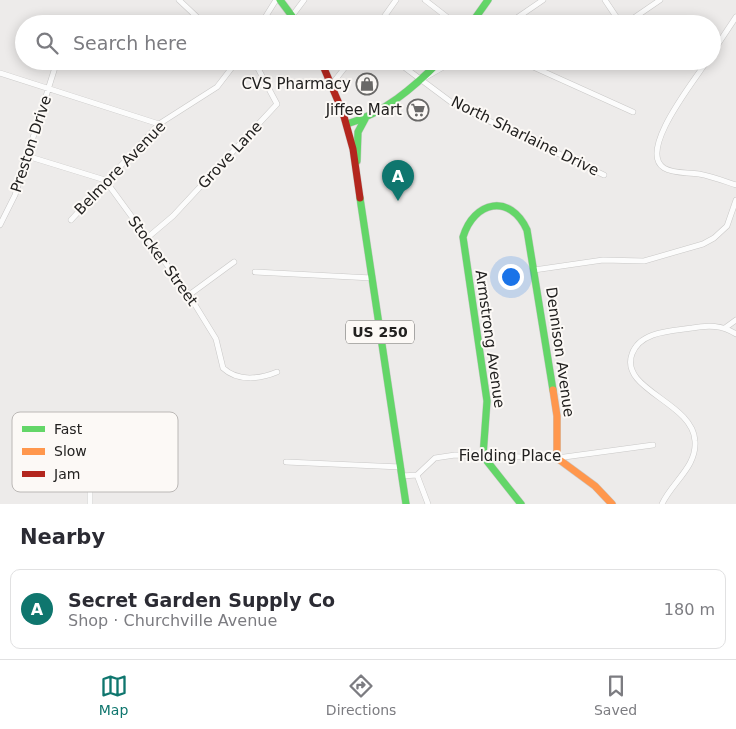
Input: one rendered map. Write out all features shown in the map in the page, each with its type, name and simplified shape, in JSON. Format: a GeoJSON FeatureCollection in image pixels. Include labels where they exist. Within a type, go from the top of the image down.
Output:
{"type":"FeatureCollection","features":[{"type":"Feature","properties":{"kind":"street"},"geometry":{"type":"LineString","coordinates":[[179,0],[195,15]]}},
{"type":"Feature","properties":{"kind":"street"},"geometry":{"type":"LineString","coordinates":[[267,15],[276,0]]}},
{"type":"Feature","properties":{"kind":"street"},"geometry":{"type":"LineString","coordinates":[[280,0],[291,15]]}},
{"type":"Feature","properties":{"kind":"street"},"geometry":{"type":"LineString","coordinates":[[293,15],[304,0]]}},
{"type":"Feature","properties":{"kind":"street"},"geometry":{"type":"LineString","coordinates":[[385,15],[396,0]]}},
{"type":"Feature","properties":{"kind":"street"},"geometry":{"type":"LineString","coordinates":[[425,0],[444,15]]}},
{"type":"Feature","properties":{"kind":"street"},"geometry":{"type":"LineString","coordinates":[[477,15],[488,0]]}},
{"type":"Feature","properties":{"kind":"street"},"geometry":{"type":"LineString","coordinates":[[521,15],[543,0]]}},
{"type":"Feature","properties":{"kind":"street"},"geometry":{"type":"LineString","coordinates":[[605,0],[615,15]]}},
{"type":"Feature","properties":{"kind":"street"},"geometry":{"type":"LineString","coordinates":[[638,15],[660,0]]}},
{"type":"Feature","properties":{"kind":"street"},"geometry":{"type":"LineString","coordinates":[[721,40],[736,17]]}},
{"type":"Feature","properties":{"kind":"street","name":"Preston Drive"},"geometry":{"type":"LineString","coordinates":[[0,225],[15,195],[54,70]]}},
{"type":"Feature","properties":{"kind":"street","name":"Belmore Avenue"},"geometry":{"type":"LineString","coordinates":[[71,220],[105,180],[159,124],[217,87],[230,70]]}},
{"type":"Feature","properties":{"kind":"street","name":"Grove Lane"},"geometry":{"type":"LineString","coordinates":[[146,238],[173,216],[276,104],[259,70]]}},
{"type":"Feature","properties":{"kind":"street","name":"US 250"},"geometry":{"type":"LineString","coordinates":[[325,70],[347,124],[356,170],[406,504]]}},
{"type":"Feature","properties":{"kind":"street"},"geometry":{"type":"LineString","coordinates":[[332,84],[343,70]]}},
{"type":"Feature","properties":{"kind":"street","name":"North Sharlaine Drive"},"geometry":{"type":"LineString","coordinates":[[408,70],[462,109],[604,174]]}},
{"type":"Feature","properties":{"kind":"street"},"geometry":{"type":"LineString","coordinates":[[421,79],[430,70]]}},
{"type":"Feature","properties":{"kind":"street"},"geometry":{"type":"LineString","coordinates":[[347,124],[365,119],[421,79],[438,70]]}},
{"type":"Feature","properties":{"kind":"street"},"geometry":{"type":"LineString","coordinates":[[540,70],[633,112]]}},
{"type":"Feature","properties":{"kind":"street"},"geometry":{"type":"LineString","coordinates":[[701,70],[664,128],[657,149],[657,158],[660,165],[667,170],[703,174],[736,185]]}},
{"type":"Feature","properties":{"kind":"street"},"geometry":{"type":"LineString","coordinates":[[0,73],[159,124]]}},
{"type":"Feature","properties":{"kind":"street"},"geometry":{"type":"LineString","coordinates":[[356,170],[358,132],[365,119]]}},
{"type":"Feature","properties":{"kind":"street"},"geometry":{"type":"LineString","coordinates":[[27,156],[105,180]]}},
{"type":"Feature","properties":{"kind":"street","name":"Stocker Street"},"geometry":{"type":"LineString","coordinates":[[105,180],[189,295],[216,339],[221,364],[225,370],[236,376],[261,379],[277,372]]}},
{"type":"Feature","properties":{"kind":"street"},"geometry":{"type":"LineString","coordinates":[[534,270],[603,260],[644,262],[703,244],[716,237],[727,226],[736,200]]}},
{"type":"Feature","properties":{"kind":"street","name":"Dennison Avenue"},"geometry":{"type":"LineString","coordinates":[[488,206],[507,207],[522,218],[527,230],[557,416],[557,458]]}},
{"type":"Feature","properties":{"kind":"street","name":"Armstrong Avenue"},"geometry":{"type":"LineString","coordinates":[[483,456],[487,396],[463,237],[470,217],[488,206]]}},
{"type":"Feature","properties":{"kind":"street"},"geometry":{"type":"LineString","coordinates":[[189,295],[234,262]]}},
{"type":"Feature","properties":{"kind":"street"},"geometry":{"type":"LineString","coordinates":[[255,272],[372,278]]}},
{"type":"Feature","properties":{"kind":"street"},"geometry":{"type":"LineString","coordinates":[[725,328],[736,320]]}},
{"type":"Feature","properties":{"kind":"street"},"geometry":{"type":"LineString","coordinates":[[662,504],[691,463],[695,449],[695,436],[686,417],[635,377],[631,366],[632,354],[642,341],[660,333],[702,326],[725,328],[736,334]]}},
{"type":"Feature","properties":{"kind":"street","name":"Fielding Place"},"geometry":{"type":"LineString","coordinates":[[417,475],[428,463],[440,457],[557,458],[653,446]]}},
{"type":"Feature","properties":{"kind":"street"},"geometry":{"type":"LineString","coordinates":[[483,456],[522,504]]}},
{"type":"Feature","properties":{"kind":"street"},"geometry":{"type":"LineString","coordinates":[[557,458],[595,486],[612,504]]}},
{"type":"Feature","properties":{"kind":"street"},"geometry":{"type":"LineString","coordinates":[[286,462],[401,467]]}},
{"type":"Feature","properties":{"kind":"street"},"geometry":{"type":"LineString","coordinates":[[402,476],[417,475],[428,504]]}},
{"type":"Feature","properties":{"kind":"street"},"geometry":{"type":"LineString","coordinates":[[402,504],[404,493]]}},
{"type":"Feature","properties":{"kind":"traffic: fast"},"geometry":{"type":"LineString","coordinates":[[280,0],[291,15]]}},
{"type":"Feature","properties":{"kind":"traffic: fast"},"geometry":{"type":"LineString","coordinates":[[477,15],[488,0]]}},
{"type":"Feature","properties":{"kind":"traffic: fast"},"geometry":{"type":"LineString","coordinates":[[347,124],[386,106],[431,70]]}},
{"type":"Feature","properties":{"kind":"traffic: fast"},"geometry":{"type":"LineString","coordinates":[[357,161],[358,132],[365,119]]}},
{"type":"Feature","properties":{"kind":"traffic: fast"},"geometry":{"type":"LineString","coordinates":[[360,198],[406,504]]}},
{"type":"Feature","properties":{"kind":"traffic: fast"},"geometry":{"type":"LineString","coordinates":[[521,504],[483,456],[487,401],[463,237],[468,225],[484,209],[502,206],[511,210],[520,218],[527,230],[553,390]]}},
{"type":"Feature","properties":{"kind":"traffic: slow"},"geometry":{"type":"LineString","coordinates":[[553,390],[557,416],[557,458],[595,486],[612,504]]}},
{"type":"Feature","properties":{"kind":"traffic: jam"},"geometry":{"type":"LineString","coordinates":[[325,70],[343,113],[353,149],[360,198]]}},
{"type":"Feature","properties":{"kind":"place","name":"CVS Pharmacy"},"geometry":{"type":"Point","coordinates":[367,84]}},
{"type":"Feature","properties":{"kind":"place","name":"Jiffee Mart"},"geometry":{"type":"Point","coordinates":[418,110]}},
{"type":"Feature","properties":{"kind":"place","name":"Secret Garden Supply Co"},"geometry":{"type":"Point","coordinates":[398,201]}}]}
